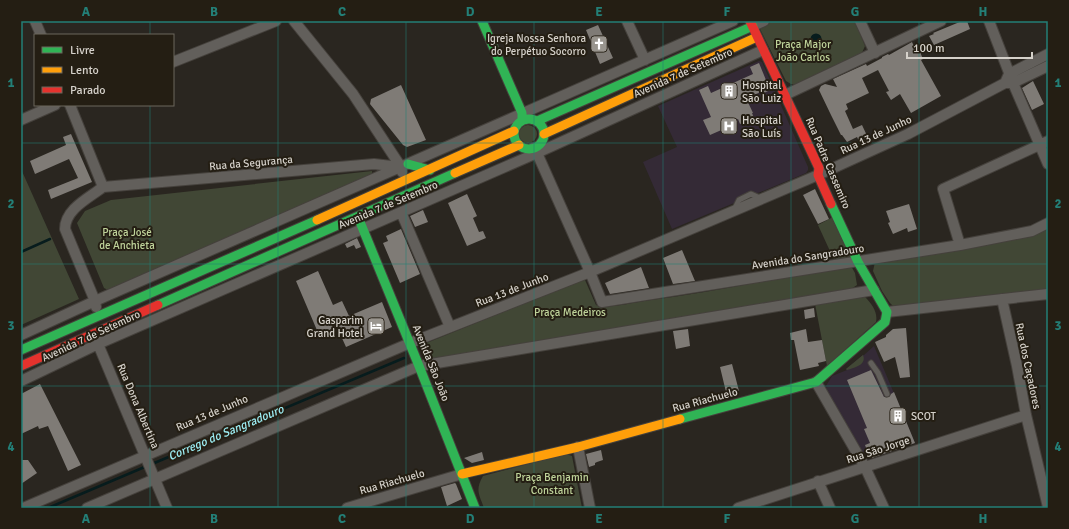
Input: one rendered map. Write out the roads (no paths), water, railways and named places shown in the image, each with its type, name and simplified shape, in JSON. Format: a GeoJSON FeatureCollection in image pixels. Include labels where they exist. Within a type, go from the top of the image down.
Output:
{"type":"FeatureCollection","features":[{"type":"Feature","properties":{"kind":"main road"},"geometry":{"type":"LineString","coordinates":[[482,21],[522,117]]}},
{"type":"Feature","properties":{"kind":"main road","name":"Rua Padre Cassemiro"},"geometry":{"type":"LineString","coordinates":[[751,24],[819,168],[818,175],[858,262],[887,312]]}},
{"type":"Feature","properties":{"kind":"main road","name":"Avenida 7 de Setembro"},"geometry":{"type":"LineString","coordinates":[[537,121],[664,66],[751,24]]}},
{"type":"Feature","properties":{"kind":"main road","name":"Avenida 7 de Setembro"},"geometry":{"type":"LineString","coordinates":[[544,134],[758,37]]}},
{"type":"Feature","properties":{"kind":"main road"},"geometry":{"type":"LineString","coordinates":[[522,117],[537,121],[543,128],[544,134],[541,142],[535,150],[519,145],[515,141],[515,126],[522,117]]}},
{"type":"Feature","properties":{"kind":"main road","name":"Avenida 7 de Setembro"},"geometry":{"type":"LineString","coordinates":[[99,313],[405,181],[514,131]]}},
{"type":"Feature","properties":{"kind":"main road","name":"Avenida 7 de Setembro"},"geometry":{"type":"LineString","coordinates":[[108,327],[519,145]]}},
{"type":"Feature","properties":{"kind":"main road"},"geometry":{"type":"LineString","coordinates":[[405,166],[430,170]]}},
{"type":"Feature","properties":{"kind":"main road"},"geometry":{"type":"LineString","coordinates":[[403,196],[406,192],[405,181]]}},
{"type":"Feature","properties":{"kind":"main road","name":"Avenida São João"},"geometry":{"type":"LineString","coordinates":[[358,217],[410,343],[475,508]]}},
{"type":"Feature","properties":{"kind":"main road","name":"Rua Riachuelo"},"geometry":{"type":"LineString","coordinates":[[462,474],[578,447],[816,382],[885,322],[887,312]]}},
{"type":"Feature","properties":{"kind":"main road","name":"Avenida 7 de Setembro"},"geometry":{"type":"LineString","coordinates":[[21,350],[85,321]]}},
{"type":"Feature","properties":{"kind":"main road","name":"Avenida 7 de Setembro"},"geometry":{"type":"LineString","coordinates":[[21,366],[96,339]]}},
{"type":"Feature","properties":{"kind":"street"},"geometry":{"type":"LineString","coordinates":[[35,21],[41,34]]}},
{"type":"Feature","properties":{"kind":"street"},"geometry":{"type":"LineString","coordinates":[[174,62],[276,21]]}},
{"type":"Feature","properties":{"kind":"street"},"geometry":{"type":"LineString","coordinates":[[294,21],[353,94],[405,166],[405,181]]}},
{"type":"Feature","properties":{"kind":"street"},"geometry":{"type":"LineString","coordinates":[[627,21],[645,60]]}},
{"type":"Feature","properties":{"kind":"street"},"geometry":{"type":"LineString","coordinates":[[21,335],[198,256],[522,117],[592,83],[733,21]]}},
{"type":"Feature","properties":{"kind":"street"},"geometry":{"type":"LineString","coordinates":[[751,24],[764,21]]}},
{"type":"Feature","properties":{"kind":"street"},"geometry":{"type":"LineString","coordinates":[[860,21],[874,53]]}},
{"type":"Feature","properties":{"kind":"street"},"geometry":{"type":"LineString","coordinates":[[785,95],[941,21]]}},
{"type":"Feature","properties":{"kind":"street"},"geometry":{"type":"LineString","coordinates":[[988,21],[1009,80],[1044,142],[1048,164]]}},
{"type":"Feature","properties":{"kind":"street","name":"Avenida 7 de Setembro"},"geometry":{"type":"LineString","coordinates":[[21,381],[96,339],[214,294],[401,212],[535,150],[608,120],[763,50]]}},
{"type":"Feature","properties":{"kind":"street","name":"Rua 13 de Junho"},"geometry":{"type":"LineString","coordinates":[[23,508],[410,343],[590,272],[818,175],[908,134],[1009,80],[1048,54]]}},
{"type":"Feature","properties":{"kind":"street","name":"Rua 13 de Junho"},"geometry":{"type":"LineString","coordinates":[[1009,80],[1048,66]]}},
{"type":"Feature","properties":{"kind":"street"},"geometry":{"type":"LineString","coordinates":[[21,120],[53,106]]}},
{"type":"Feature","properties":{"kind":"street"},"geometry":{"type":"LineString","coordinates":[[70,106],[103,187],[71,211],[65,221],[65,229],[99,313]]}},
{"type":"Feature","properties":{"kind":"street"},"geometry":{"type":"LineString","coordinates":[[960,245],[943,189],[1044,142]]}},
{"type":"Feature","properties":{"kind":"street"},"geometry":{"type":"LineString","coordinates":[[535,150],[590,272]]}},
{"type":"Feature","properties":{"kind":"street","name":"Rua da Segurança"},"geometry":{"type":"LineString","coordinates":[[103,187],[374,164],[405,166]]}},
{"type":"Feature","properties":{"kind":"street"},"geometry":{"type":"LineString","coordinates":[[401,212],[450,327]]}},
{"type":"Feature","properties":{"kind":"street","name":"Avenida do Sangradouro"},"geometry":{"type":"LineString","coordinates":[[590,272],[602,302],[960,245],[1032,231],[1048,223]]}},
{"type":"Feature","properties":{"kind":"street"},"geometry":{"type":"LineString","coordinates":[[198,256],[203,269]]}},
{"type":"Feature","properties":{"kind":"street"},"geometry":{"type":"LineString","coordinates":[[208,282],[214,294]]}},
{"type":"Feature","properties":{"kind":"street"},"geometry":{"type":"LineString","coordinates":[[87,508],[419,366],[874,290]]}},
{"type":"Feature","properties":{"kind":"street"},"geometry":{"type":"LineString","coordinates":[[887,312],[1048,294]]}},
{"type":"Feature","properties":{"kind":"street","name":"Rua dos Caçadores"},"geometry":{"type":"LineString","coordinates":[[1002,299],[1026,415],[1048,507]]}},
{"type":"Feature","properties":{"kind":"street"},"geometry":{"type":"LineString","coordinates":[[99,313],[104,315],[108,320],[108,327],[105,333],[96,339],[86,331],[85,321],[90,315],[99,313]]}},
{"type":"Feature","properties":{"kind":"street","name":"Rua Dona Albertina"},"geometry":{"type":"LineString","coordinates":[[96,339],[167,508]]}},
{"type":"Feature","properties":{"kind":"street"},"geometry":{"type":"LineString","coordinates":[[816,382],[866,467],[884,508]]}},
{"type":"Feature","properties":{"kind":"street","name":"Rua São Jorge"},"geometry":{"type":"LineString","coordinates":[[738,508],[1026,415]]}},
{"type":"Feature","properties":{"kind":"street"},"geometry":{"type":"LineString","coordinates":[[578,447],[590,508]]}},
{"type":"Feature","properties":{"kind":"street","name":"Rua Riachuelo"},"geometry":{"type":"LineString","coordinates":[[346,508],[462,474]]}},
{"type":"Feature","properties":{"kind":"street"},"geometry":{"type":"LineString","coordinates":[[818,482],[830,508]]}},
{"type":"Feature","properties":{"kind":"lane"},"geometry":{"type":"LineString","coordinates":[[709,32],[714,43]]}},
{"type":"Feature","properties":{"kind":"lane"},"geometry":{"type":"LineString","coordinates":[[659,54],[675,89]]}},
{"type":"Feature","properties":{"kind":"lane"},"geometry":{"type":"LineString","coordinates":[[720,55],[725,67]]}},
{"type":"Feature","properties":{"kind":"lane"},"geometry":{"type":"LineString","coordinates":[[592,83],[597,96]]}},
{"type":"Feature","properties":{"kind":"lane"},"geometry":{"type":"LineString","coordinates":[[602,107],[608,120]]}},
{"type":"Feature","properties":{"kind":"lane"},"geometry":{"type":"LineString","coordinates":[[871,363],[878,373],[887,394]]}},
{"type":"Feature","properties":{"kind":"water"},"geometry":{"type":"Polygon","coordinates":[[[814,34],[818,34],[820,35],[820,43],[814,44],[811,41],[811,37],[814,34]]]}},
{"type":"Feature","properties":{"kind":"waterway"},"geometry":{"type":"LineString","coordinates":[[21,252],[50,239]]}},
{"type":"Feature","properties":{"kind":"waterway","name":"Corrego do Sangradouro"},"geometry":{"type":"LineString","coordinates":[[152,464],[404,358]]}},
{"type":"Feature","properties":{"kind":"waterway","name":"Corrego do Sangradouro"},"geometry":{"type":"LineString","coordinates":[[48,508],[147,466]]}},
{"type":"Feature","properties":{"kind":"place","name":"Igreja Nossa Senhora do Perpétuo Socorro"},"geometry":{"type":"Point","coordinates":[599,44]}},
{"type":"Feature","properties":{"kind":"place","name":"Hospital São Luiz"},"geometry":{"type":"Point","coordinates":[729,91]}},
{"type":"Feature","properties":{"kind":"place","name":"Hospital São Luís"},"geometry":{"type":"Point","coordinates":[729,126]}},
{"type":"Feature","properties":{"kind":"place","name":"Gasparim Grand Hotel"},"geometry":{"type":"Point","coordinates":[376,326]}},
{"type":"Feature","properties":{"kind":"place","name":"SCOT"},"geometry":{"type":"Point","coordinates":[898,416]}},
{"type":"Feature","properties":{"kind":"park label","name":"Praça Major João Carlos"},"geometry":{"type":"Point","coordinates":[803,50]}},
{"type":"Feature","properties":{"kind":"park label","name":"Praça José de Anchieta"},"geometry":{"type":"Point","coordinates":[127,238]}},
{"type":"Feature","properties":{"kind":"park label","name":"Praça Medeiros"},"geometry":{"type":"Point","coordinates":[570,312]}},
{"type":"Feature","properties":{"kind":"park label","name":"Praça Benjamin Constant"},"geometry":{"type":"Point","coordinates":[552,483]}}]}
